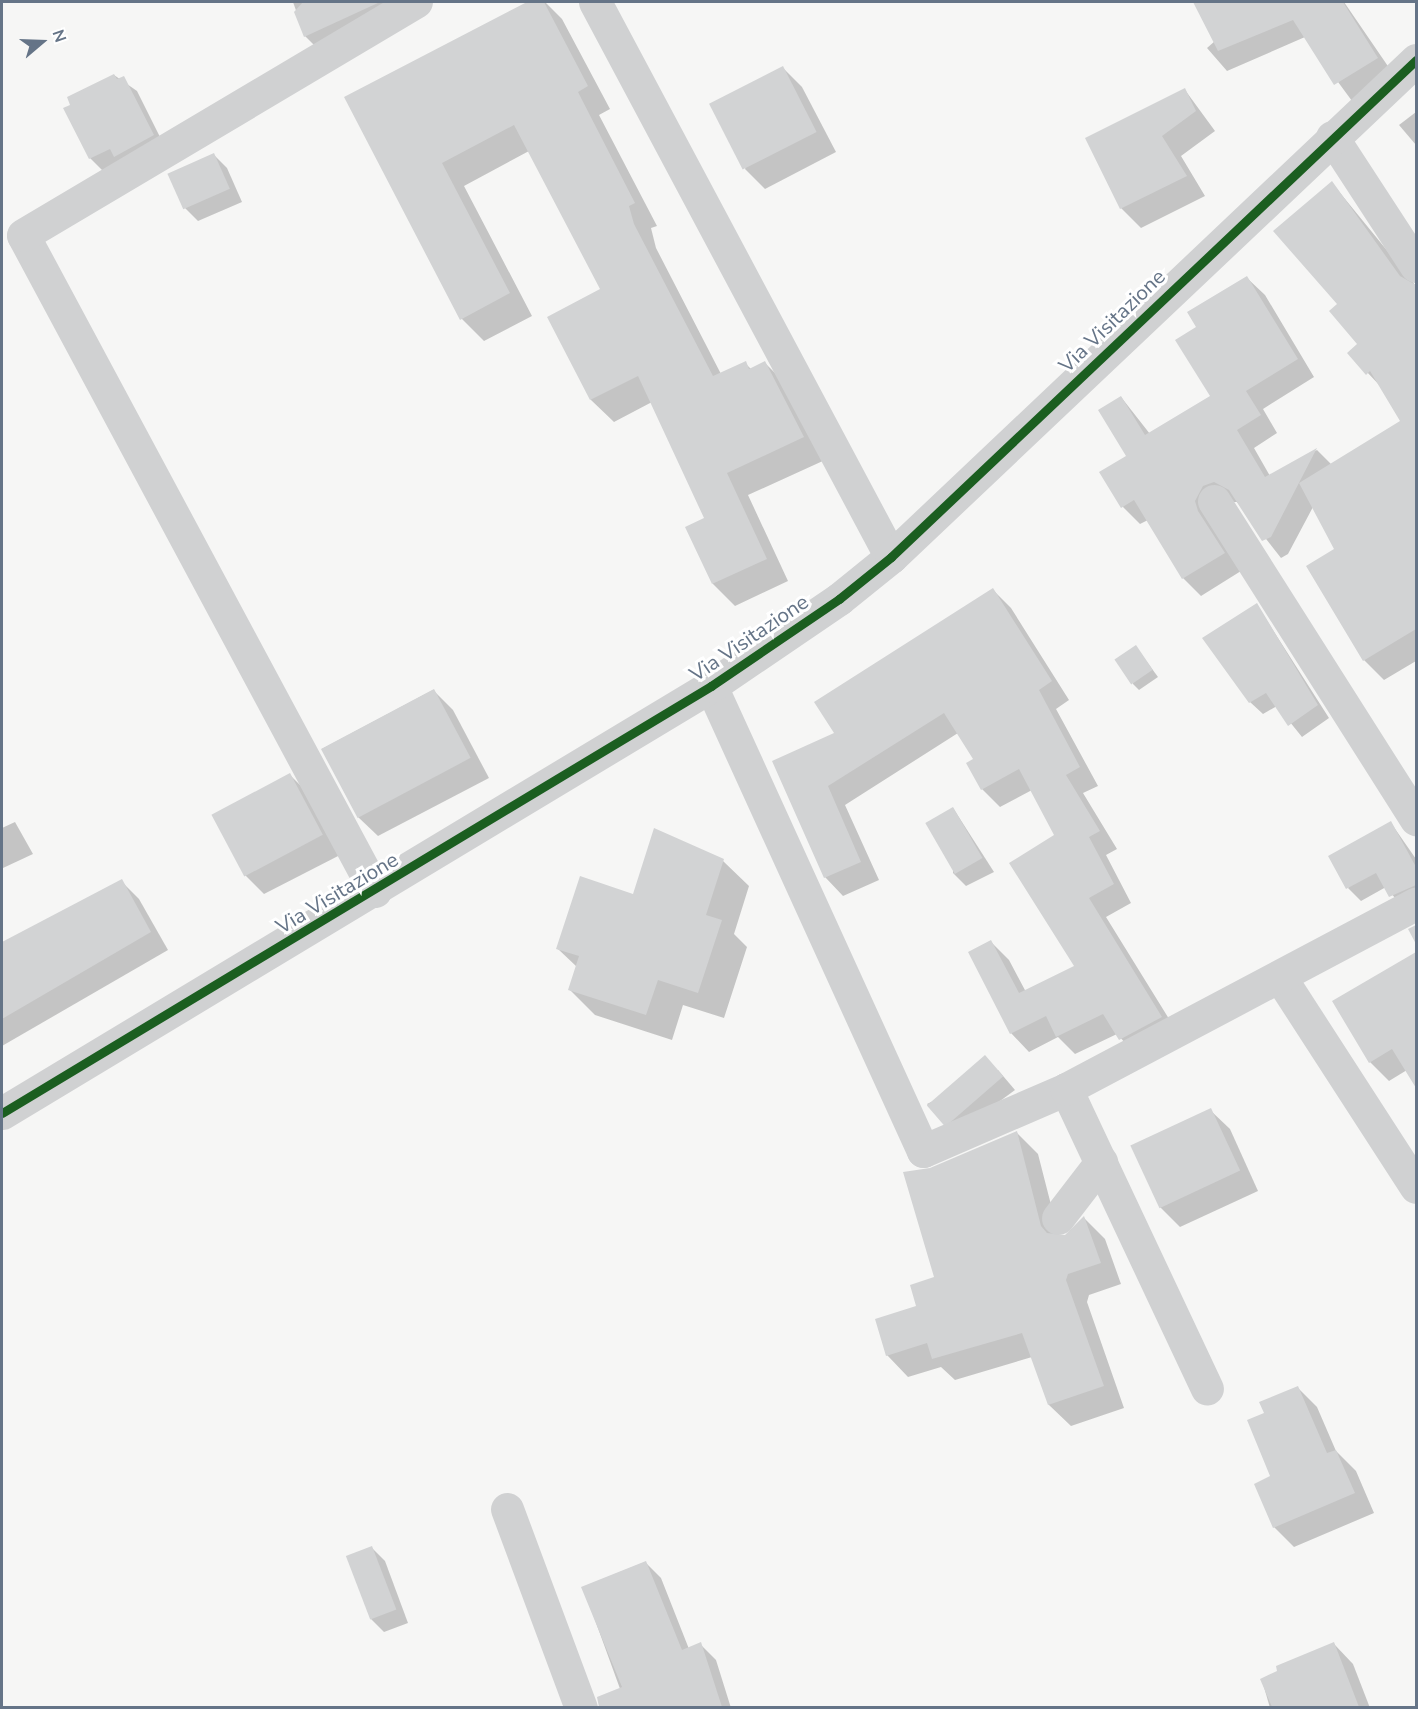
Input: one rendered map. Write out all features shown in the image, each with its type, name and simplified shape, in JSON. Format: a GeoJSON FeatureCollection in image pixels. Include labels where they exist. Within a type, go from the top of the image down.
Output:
{"type":"FeatureCollection","features":[{"type":"Feature","properties":{"kind":"street"},"geometry":{"type":"LineString","coordinates":[[375,891],[12,240],[416,2]]}},
{"type":"Feature","properties":{"kind":"street"},"geometry":{"type":"LineString","coordinates":[[595,2],[891,557]]}},
{"type":"Feature","properties":{"kind":"street","name":"Via Visitazione"},"geometry":{"type":"LineString","coordinates":[[2,1113],[375,891],[711,686],[891,557],[1332,137],[1416,60]]}},
{"type":"Feature","properties":{"kind":"street"},"geometry":{"type":"LineString","coordinates":[[1332,137],[1416,267]]}},
{"type":"Feature","properties":{"kind":"street"},"geometry":{"type":"LineString","coordinates":[[1214,501],[1416,819]]}},
{"type":"Feature","properties":{"kind":"street"},"geometry":{"type":"LineString","coordinates":[[711,686],[923,1151],[1066,1089],[1416,904]]}},
{"type":"Feature","properties":{"kind":"street"},"geometry":{"type":"LineString","coordinates":[[1280,977],[1416,1187]]}},
{"type":"Feature","properties":{"kind":"street"},"geometry":{"type":"LineString","coordinates":[[1066,1089],[1207,1388]]}},
{"type":"Feature","properties":{"kind":"street"},"geometry":{"type":"LineString","coordinates":[[1058,1218],[1101,1162]]}},
{"type":"Feature","properties":{"kind":"street"},"geometry":{"type":"LineString","coordinates":[[507,1509],[581,1707]]}},
{"type":"Feature","properties":{"kind":"building"},"geometry":{"type":"Polygon","coordinates":[[[303,2],[380,2],[304,37],[294,12],[303,2]]]}},
{"type":"Feature","properties":{"kind":"building"},"geometry":{"type":"Polygon","coordinates":[[[527,2],[544,2],[588,86],[578,92],[635,203],[629,206],[634,224],[713,376],[746,361],[749,369],[765,361],[804,437],[727,473],[767,559],[712,584],[685,527],[704,518],[638,376],[590,400],[547,317],[600,289],[514,125],[442,163],[510,293],[460,320],[344,97],[527,2]]]}},
{"type":"Feature","properties":{"kind":"building"},"geometry":{"type":"Polygon","coordinates":[[[1193,2],[1343,2],[1378,58],[1334,85],[1293,20],[1218,51],[1193,2]]]}},
{"type":"Feature","properties":{"kind":"building"},"geometry":{"type":"Polygon","coordinates":[[[783,66],[817,132],[743,170],[709,104],[783,66]]]}},
{"type":"Feature","properties":{"kind":"building"},"geometry":{"type":"Polygon","coordinates":[[[114,74],[117,79],[124,76],[154,135],[114,157],[110,149],[89,159],[63,108],[70,105],[67,97],[114,74]]]}},
{"type":"Feature","properties":{"kind":"building"},"geometry":{"type":"Polygon","coordinates":[[[1185,88],[1196,111],[1162,136],[1187,176],[1120,209],[1085,138],[1185,88]]]}},
{"type":"Feature","properties":{"kind":"building"},"geometry":{"type":"Polygon","coordinates":[[[214,153],[230,189],[183,209],[167,174],[214,153]]]}},
{"type":"Feature","properties":{"kind":"building"},"geometry":{"type":"Polygon","coordinates":[[[1332,181],[1400,276],[1416,285],[1416,629],[1363,661],[1306,566],[1334,549],[1299,483],[1400,421],[1370,371],[1366,375],[1347,353],[1357,344],[1329,311],[1337,304],[1273,231],[1332,181]]]}},
{"type":"Feature","properties":{"kind":"building"},"geometry":{"type":"Polygon","coordinates":[[[1247,276],[1298,359],[1246,391],[1261,415],[1237,430],[1265,477],[1317,448],[1271,537],[1262,541],[1229,490],[1214,482],[1203,486],[1195,501],[1198,511],[1225,553],[1182,579],[1134,500],[1121,508],[1099,472],[1126,456],[1098,410],[1121,396],[1145,435],[1210,396],[1175,340],[1196,327],[1187,312],[1247,276]]]}},
{"type":"Feature","properties":{"kind":"building"},"geometry":{"type":"Polygon","coordinates":[[[993,588],[1052,681],[1039,690],[1080,767],[1066,775],[1100,831],[1089,837],[1114,884],[1089,898],[1162,1017],[1119,1040],[1103,1014],[1056,1037],[1046,1016],[1010,1034],[968,952],[991,940],[1019,993],[1074,966],[1009,863],[1054,835],[1019,769],[981,790],[966,763],[973,759],[944,713],[828,786],[861,862],[824,878],[772,761],[834,733],[814,702],[993,588]]]}},
{"type":"Feature","properties":{"kind":"building"},"geometry":{"type":"Polygon","coordinates":[[[1257,603],[1318,705],[1288,726],[1266,693],[1249,703],[1202,638],[1257,603]]]}},
{"type":"Feature","properties":{"kind":"building"},"geometry":{"type":"Polygon","coordinates":[[[1136,645],[1153,670],[1131,684],[1114,660],[1136,645]]]}},
{"type":"Feature","properties":{"kind":"building"},"geometry":{"type":"Polygon","coordinates":[[[434,689],[471,758],[358,818],[321,749],[434,689]]]}},
{"type":"Feature","properties":{"kind":"building"},"geometry":{"type":"Polygon","coordinates":[[[290,773],[323,835],[244,877],[211,815],[290,773]]]}},
{"type":"Feature","properties":{"kind":"building"},"geometry":{"type":"Polygon","coordinates":[[[953,807],[982,858],[955,874],[925,823],[953,807]]]}},
{"type":"Feature","properties":{"kind":"building"},"geometry":{"type":"Polygon","coordinates":[[[1391,821],[1416,867],[1416,885],[1389,897],[1376,873],[1346,889],[1328,856],[1391,821]]]}},
{"type":"Feature","properties":{"kind":"building"},"geometry":{"type":"Polygon","coordinates":[[[654,828],[724,859],[706,915],[722,920],[698,993],[658,980],[646,1015],[568,990],[579,956],[556,949],[580,876],[633,894],[654,828]]]}},
{"type":"Feature","properties":{"kind":"building"},"geometry":{"type":"Polygon","coordinates":[[[122,879],[151,932],[2,1019],[2,942],[122,879]]]}},
{"type":"Feature","properties":{"kind":"building"},"geometry":{"type":"Polygon","coordinates":[[[1416,925],[1416,944],[1408,929],[1416,925]]]}},
{"type":"Feature","properties":{"kind":"building"},"geometry":{"type":"Polygon","coordinates":[[[1416,952],[1416,1088],[1392,1049],[1369,1063],[1332,1001],[1416,952]]]}},
{"type":"Feature","properties":{"kind":"building"},"geometry":{"type":"Polygon","coordinates":[[[985,1055],[1003,1076],[945,1127],[927,1106],[985,1055]]]}},
{"type":"Feature","properties":{"kind":"building"},"geometry":{"type":"Polygon","coordinates":[[[1211,1108],[1240,1171],[1159,1208],[1130,1146],[1211,1108]]]}},
{"type":"Feature","properties":{"kind":"building"},"geometry":{"type":"Polygon","coordinates":[[[1017,1131],[1041,1226],[1047,1233],[1065,1235],[1084,1216],[1101,1263],[1068,1274],[1066,1280],[1104,1386],[1048,1405],[1022,1333],[932,1359],[927,1343],[886,1356],[875,1319],[916,1306],[910,1285],[934,1277],[903,1172],[930,1168],[1017,1131]]]}},
{"type":"Feature","properties":{"kind":"building"},"geometry":{"type":"Polygon","coordinates":[[[1298,1386],[1327,1453],[1336,1450],[1355,1493],[1273,1528],[1254,1484],[1270,1476],[1247,1420],[1264,1413],[1259,1402],[1298,1386]]]}},
{"type":"Feature","properties":{"kind":"building"},"geometry":{"type":"Polygon","coordinates":[[[372,1546],[396,1609],[370,1620],[346,1556],[372,1546]]]}},
{"type":"Feature","properties":{"kind":"building"},"geometry":{"type":"Polygon","coordinates":[[[646,1561],[682,1650],[701,1642],[722,1707],[599,1707],[597,1697],[622,1687],[581,1587],[646,1561]]]}},
{"type":"Feature","properties":{"kind":"building"},"geometry":{"type":"Polygon","coordinates":[[[1334,1642],[1359,1707],[1272,1707],[1260,1679],[1277,1671],[1276,1666],[1334,1642]]]}},
{"type":"Feature","properties":{"kind":"cycle path"},"geometry":{"type":"LineString","coordinates":[[2,1113],[711,686],[839,599],[891,557],[1416,60]]}}]}
